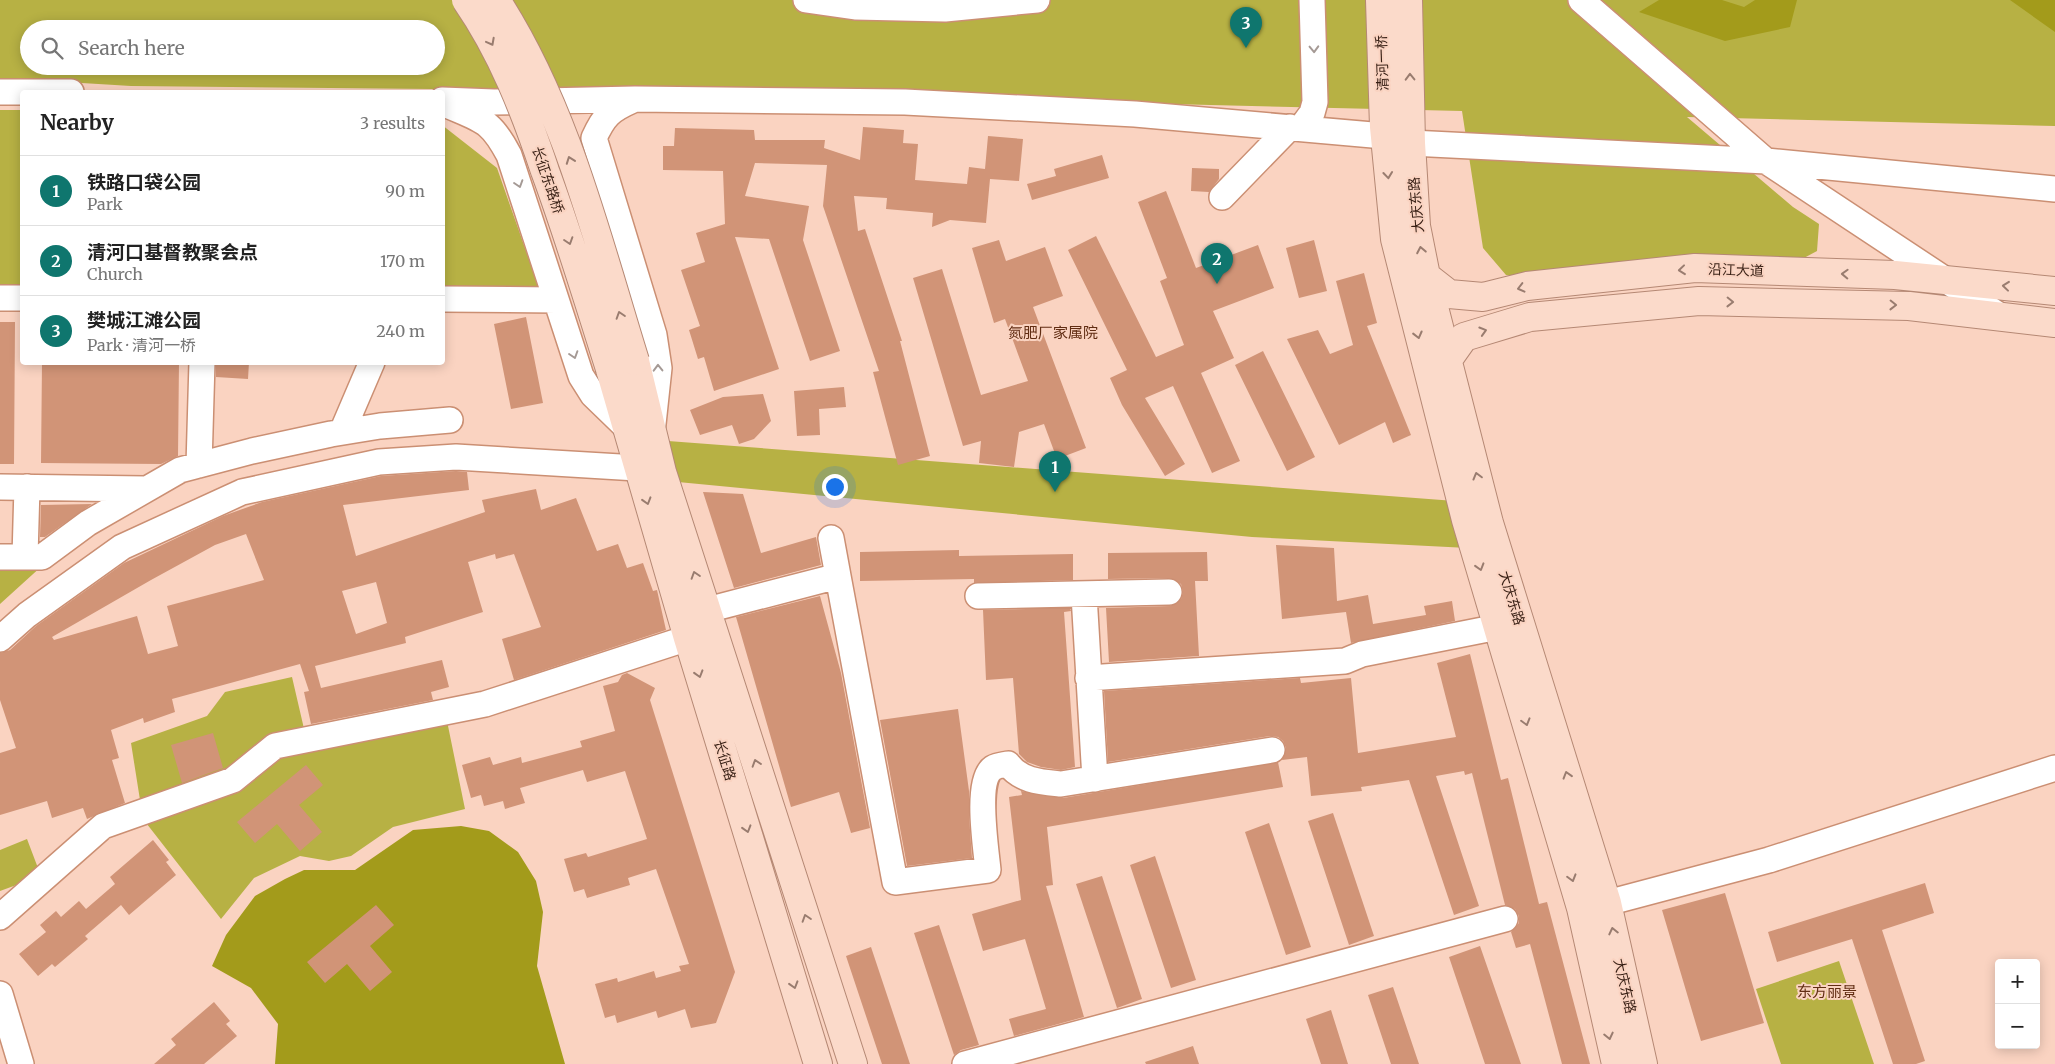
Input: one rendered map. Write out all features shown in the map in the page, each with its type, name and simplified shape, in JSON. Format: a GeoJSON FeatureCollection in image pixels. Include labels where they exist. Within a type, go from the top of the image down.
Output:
{"type":"FeatureCollection","features":[{"type":"Feature","properties":{"kind":"main road","name":"长征东路桥"},"geometry":{"type":"LineString","coordinates":[[466,0],[478,17],[519,97],[556,202],[622,365]]}},
{"type":"Feature","properties":{"kind":"main road","name":"长征东路桥"},"geometry":{"type":"LineString","coordinates":[[496,0],[544,88],[580,187],[622,365]]}},
{"type":"Feature","properties":{"kind":"main road","name":"清河一桥"},"geometry":{"type":"LineString","coordinates":[[1380,0],[1384,132]]}},
{"type":"Feature","properties":{"kind":"main road","name":"清河一桥"},"geometry":{"type":"LineString","coordinates":[[1408,0],[1411,134]]}},
{"type":"Feature","properties":{"kind":"main road","name":"大庆东路"},"geometry":{"type":"LineString","coordinates":[[1384,132],[1395,239],[1466,520],[1581,908],[1616,1064]]}},
{"type":"Feature","properties":{"kind":"main road","name":"大庆东路"},"geometry":{"type":"LineString","coordinates":[[1411,134],[1416,226],[1447,361],[1489,523],[1607,903],[1643,1064]]}},
{"type":"Feature","properties":{"kind":"main road","name":"沿江大道"},"geometry":{"type":"LineString","coordinates":[[1426,276],[1449,294],[1483,297],[1528,286],[1695,268],[1895,276],[2055,291]]}},
{"type":"Feature","properties":{"kind":"main road"},"geometry":{"type":"LineString","coordinates":[[1447,361],[1464,337],[1530,317],[1699,301],[1909,306],[2055,323]]}},
{"type":"Feature","properties":{"kind":"main road"},"geometry":{"type":"LineString","coordinates":[[622,365],[625,426],[644,465]]}},
{"type":"Feature","properties":{"kind":"main road"},"geometry":{"type":"LineString","coordinates":[[622,365],[652,434],[644,465]]}},
{"type":"Feature","properties":{"kind":"main road","name":"长征路"},"geometry":{"type":"LineString","coordinates":[[644,465],[706,610],[853,1064]]}},
{"type":"Feature","properties":{"kind":"main road","name":"长征路"},"geometry":{"type":"LineString","coordinates":[[644,465],[688,638],[818,1064]]}},
{"type":"Feature","properties":{"kind":"street"},"geometry":{"type":"LineString","coordinates":[[806,0],[855,7],[945,9],[1037,0]]}},
{"type":"Feature","properties":{"kind":"street"},"geometry":{"type":"LineString","coordinates":[[1312,0],[1316,102],[1320,116],[1337,131]]}},
{"type":"Feature","properties":{"kind":"street"},"geometry":{"type":"LineString","coordinates":[[1587,2],[1766,162],[2000,316]]}},
{"type":"Feature","properties":{"kind":"street"},"geometry":{"type":"LineString","coordinates":[[0,92],[20,92]]}},
{"type":"Feature","properties":{"kind":"street"},"geometry":{"type":"LineString","coordinates":[[445,102],[635,99],[905,102],[1135,114],[1337,131],[1384,132]]}},
{"type":"Feature","properties":{"kind":"street"},"geometry":{"type":"LineString","coordinates":[[594,138],[602,119],[616,107],[635,99]]}},
{"type":"Feature","properties":{"kind":"street"},"geometry":{"type":"LineString","coordinates":[[582,100],[654,335],[659,368],[652,434]]}},
{"type":"Feature","properties":{"kind":"street"},"geometry":{"type":"LineString","coordinates":[[494,102],[581,376],[593,395],[625,426]]}},
{"type":"Feature","properties":{"kind":"street"},"geometry":{"type":"LineString","coordinates":[[1222,197],[1312,113],[1316,102]]}},
{"type":"Feature","properties":{"kind":"street"},"geometry":{"type":"LineString","coordinates":[[445,103],[485,121],[496,132],[510,155]]}},
{"type":"Feature","properties":{"kind":"street"},"geometry":{"type":"LineString","coordinates":[[1411,134],[1766,162],[2055,189]]}},
{"type":"Feature","properties":{"kind":"street"},"geometry":{"type":"LineString","coordinates":[[0,298],[20,298]]}},
{"type":"Feature","properties":{"kind":"street"},"geometry":{"type":"LineString","coordinates":[[445,300],[556,300]]}},
{"type":"Feature","properties":{"kind":"street"},"geometry":{"type":"LineString","coordinates":[[199,465],[202,365]]}},
{"type":"Feature","properties":{"kind":"street"},"geometry":{"type":"LineString","coordinates":[[342,432],[371,365]]}},
{"type":"Feature","properties":{"kind":"street"},"geometry":{"type":"LineString","coordinates":[[0,556],[42,557],[88,523],[180,470],[252,451],[342,432],[380,426],[450,420]]}},
{"type":"Feature","properties":{"kind":"street"},"geometry":{"type":"LineString","coordinates":[[0,639],[27,615],[122,547],[242,492],[379,462],[456,458],[644,465]]}},
{"type":"Feature","properties":{"kind":"street"},"geometry":{"type":"LineString","coordinates":[[0,487],[145,489]]}},
{"type":"Feature","properties":{"kind":"street"},"geometry":{"type":"LineString","coordinates":[[25,557],[27,488]]}},
{"type":"Feature","properties":{"kind":"street"},"geometry":{"type":"LineString","coordinates":[[830,538],[895,882],[988,870],[982,792],[992,768],[1008,764],[1014,771],[1028,780],[1060,784],[1272,750]]}},
{"type":"Feature","properties":{"kind":"street"},"geometry":{"type":"LineString","coordinates":[[706,610],[838,576]]}},
{"type":"Feature","properties":{"kind":"street"},"geometry":{"type":"LineString","coordinates":[[978,596],[1169,592]]}},
{"type":"Feature","properties":{"kind":"street"},"geometry":{"type":"LineString","coordinates":[[1084,595],[1095,779]]}},
{"type":"Feature","properties":{"kind":"street"},"geometry":{"type":"LineString","coordinates":[[1088,678],[1345,661],[1362,654],[1498,627]]}},
{"type":"Feature","properties":{"kind":"street"},"geometry":{"type":"LineString","coordinates":[[0,917],[103,826],[233,780],[275,746],[485,704],[688,638]]}},
{"type":"Feature","properties":{"kind":"street"},"geometry":{"type":"LineString","coordinates":[[1607,903],[1769,860],[2055,768]]}},
{"type":"Feature","properties":{"kind":"street"},"geometry":{"type":"LineString","coordinates":[[965,1064],[1506,919]]}},
{"type":"Feature","properties":{"kind":"street"},"geometry":{"type":"LineString","coordinates":[[0,994],[21,1064]]}},
{"type":"Feature","properties":{"kind":"shaded area"},"geometry":{"type":"Polygon","coordinates":[[[0,0],[2055,0],[2055,126],[1687,117],[1793,207],[1819,224],[1817,251],[1787,267],[1540,281],[1506,275],[1483,248],[1462,111],[631,91],[131,86],[0,78],[0,0]]]}},
{"type":"Feature","properties":{"kind":"shaded area"},"geometry":{"type":"Polygon","coordinates":[[[1659,0],[1722,0],[1744,7],[1755,0],[1797,0],[1790,27],[1725,41],[1639,12],[1659,0]]]}},
{"type":"Feature","properties":{"kind":"shaded area"},"geometry":{"type":"Polygon","coordinates":[[[2010,0],[2055,0],[2055,32],[2010,0]]]}},
{"type":"Feature","properties":{"kind":"shaded area"},"geometry":{"type":"Polygon","coordinates":[[[0,110],[20,110],[20,284],[0,284],[0,110]]]}},
{"type":"Feature","properties":{"kind":"shaded area"},"geometry":{"type":"Polygon","coordinates":[[[445,127],[497,168],[539,288],[445,287],[445,127]]]}},
{"type":"Feature","properties":{"kind":"shaded area"},"geometry":{"type":"Polygon","coordinates":[[[668,441],[1455,501],[1468,548],[1252,537],[678,482],[668,441]]]}},
{"type":"Feature","properties":{"kind":"shaded area"},"geometry":{"type":"Polygon","coordinates":[[[43,565],[0,604],[0,566],[43,565]]]}},
{"type":"Feature","properties":{"kind":"shaded area"},"geometry":{"type":"Polygon","coordinates":[[[292,677],[308,746],[447,721],[465,809],[393,827],[351,856],[329,861],[300,856],[254,878],[221,919],[143,819],[131,743],[207,716],[225,692],[292,677]]]}},
{"type":"Feature","properties":{"kind":"shaded area"},"geometry":{"type":"Polygon","coordinates":[[[461,826],[489,831],[518,852],[536,881],[543,912],[537,966],[565,1064],[275,1064],[278,1024],[251,988],[212,966],[226,935],[255,896],[304,870],[355,870],[413,830],[461,826]]]}},
{"type":"Feature","properties":{"kind":"shaded area"},"geometry":{"type":"Polygon","coordinates":[[[27,839],[41,876],[0,891],[0,850],[27,839]]]}},
{"type":"Feature","properties":{"kind":"shaded area"},"geometry":{"type":"Polygon","coordinates":[[[1839,961],[1874,1064],[1781,1064],[1756,989],[1839,961]]]}},
{"type":"Feature","properties":{"kind":"building"},"geometry":{"type":"Polygon","coordinates":[[[863,127],[904,130],[903,143],[918,144],[915,180],[967,184],[969,167],[985,169],[988,136],[1023,139],[1019,181],[990,179],[986,223],[950,220],[932,227],[933,213],[886,209],[887,198],[854,196],[858,231],[865,229],[902,341],[900,341],[930,456],[898,465],[873,372],[879,371],[823,206],[827,165],[755,163],[745,196],[809,206],[803,240],[840,351],[810,361],[769,239],[735,237],[779,369],[714,391],[704,357],[698,359],[689,330],[700,326],[681,270],[705,262],[696,233],[725,224],[723,171],[663,170],[663,146],[674,146],[675,128],[754,130],[755,140],[825,140],[824,148],[860,160],[863,127]]]}},
{"type":"Feature","properties":{"kind":"building"},"geometry":{"type":"Polygon","coordinates":[[[1102,155],[1109,178],[1032,200],[1027,184],[1056,176],[1054,169],[1102,155]]]}},
{"type":"Feature","properties":{"kind":"building"},"geometry":{"type":"Polygon","coordinates":[[[1192,168],[1219,169],[1219,179],[1209,192],[1191,191],[1192,168]]]}},
{"type":"Feature","properties":{"kind":"building"},"geometry":{"type":"Polygon","coordinates":[[[1166,191],[1196,268],[1258,245],[1274,288],[1213,311],[1234,358],[1201,373],[1240,461],[1212,473],[1173,386],[1145,398],[1185,464],[1165,476],[1122,405],[1110,378],[1127,370],[1068,250],[1096,236],[1156,357],[1184,345],[1160,281],[1167,278],[1138,202],[1166,191]]]}},
{"type":"Feature","properties":{"kind":"building"},"geometry":{"type":"Polygon","coordinates":[[[999,240],[1006,261],[1045,247],[1063,296],[1033,307],[1086,448],[1057,459],[1044,424],[1019,432],[1014,467],[979,463],[981,441],[963,446],[913,278],[942,269],[981,395],[1028,381],[1005,319],[994,323],[972,248],[999,240]]]}},
{"type":"Feature","properties":{"kind":"building"},"geometry":{"type":"Polygon","coordinates":[[[1314,240],[1327,291],[1299,298],[1286,248],[1314,240]]]}},
{"type":"Feature","properties":{"kind":"building"},"geometry":{"type":"Polygon","coordinates":[[[1364,273],[1377,323],[1367,326],[1411,435],[1393,443],[1385,422],[1339,445],[1287,339],[1318,330],[1330,354],[1353,345],[1336,281],[1364,273]]]}},
{"type":"Feature","properties":{"kind":"building"},"geometry":{"type":"Polygon","coordinates":[[[526,317],[543,403],[511,409],[494,324],[526,317]]]}},
{"type":"Feature","properties":{"kind":"building"},"geometry":{"type":"Polygon","coordinates":[[[0,322],[15,322],[14,464],[0,464],[0,322]]]}},
{"type":"Feature","properties":{"kind":"building"},"geometry":{"type":"Polygon","coordinates":[[[1263,351],[1315,457],[1287,471],[1235,365],[1263,351]]]}},
{"type":"Feature","properties":{"kind":"building"},"geometry":{"type":"Polygon","coordinates":[[[42,365],[179,365],[178,456],[161,464],[41,463],[42,365]]]}},
{"type":"Feature","properties":{"kind":"building"},"geometry":{"type":"Polygon","coordinates":[[[216,365],[249,365],[248,379],[216,377],[216,365]]]}},
{"type":"Feature","properties":{"kind":"building"},"geometry":{"type":"Polygon","coordinates":[[[844,387],[846,407],[819,409],[820,435],[797,436],[794,391],[844,387]]]}},
{"type":"Feature","properties":{"kind":"building"},"geometry":{"type":"Polygon","coordinates":[[[763,394],[771,421],[754,439],[739,444],[732,425],[700,435],[690,410],[723,397],[763,394]]]}},
{"type":"Feature","properties":{"kind":"building"},"geometry":{"type":"Polygon","coordinates":[[[456,471],[467,472],[469,490],[343,505],[356,556],[485,512],[482,500],[536,489],[541,510],[576,498],[597,551],[618,544],[627,568],[643,563],[653,591],[657,590],[666,630],[514,680],[502,639],[541,627],[514,554],[496,559],[495,554],[468,562],[483,612],[405,637],[406,643],[315,666],[321,688],[442,660],[449,687],[431,692],[433,700],[311,724],[304,692],[309,691],[300,664],[172,699],[175,712],[144,723],[143,718],[111,730],[119,758],[112,760],[125,803],[87,819],[83,808],[52,818],[47,801],[0,815],[0,753],[16,748],[0,700],[0,653],[10,650],[36,626],[124,563],[223,516],[262,502],[381,476],[456,471]],[[246,534],[215,545],[52,637],[54,640],[137,616],[148,654],[178,646],[167,606],[264,580],[246,534]],[[376,582],[342,591],[356,634],[387,623],[376,582]]]}},
{"type":"Feature","properties":{"kind":"building"},"geometry":{"type":"Polygon","coordinates":[[[703,492],[743,494],[761,553],[816,537],[821,565],[734,588],[703,492]]]}},
{"type":"Feature","properties":{"kind":"building"},"geometry":{"type":"Polygon","coordinates":[[[92,504],[45,537],[40,537],[41,505],[92,504]]]}},
{"type":"Feature","properties":{"kind":"building"},"geometry":{"type":"Polygon","coordinates":[[[1276,545],[1334,548],[1337,601],[1368,595],[1373,624],[1426,615],[1424,606],[1452,601],[1455,621],[1351,643],[1346,612],[1282,619],[1276,545]]]}},
{"type":"Feature","properties":{"kind":"building"},"geometry":{"type":"Polygon","coordinates":[[[959,550],[959,556],[1073,554],[1073,580],[974,583],[974,579],[860,581],[860,552],[959,550]]]}},
{"type":"Feature","properties":{"kind":"building"},"geometry":{"type":"Polygon","coordinates":[[[1207,552],[1208,581],[1195,581],[1199,656],[1109,662],[1106,608],[1170,606],[1181,599],[1183,592],[1181,584],[1169,578],[1108,579],[1108,553],[1207,552]]]}},
{"type":"Feature","properties":{"kind":"building"},"geometry":{"type":"Polygon","coordinates":[[[820,596],[841,673],[870,828],[851,833],[839,792],[791,807],[736,617],[820,596]]]}},
{"type":"Feature","properties":{"kind":"building"},"geometry":{"type":"Polygon","coordinates":[[[1070,608],[1071,611],[1064,612],[1075,767],[1061,770],[1041,767],[1027,762],[1019,754],[1013,678],[986,680],[983,610],[1070,608]]]}},
{"type":"Feature","properties":{"kind":"building"},"geometry":{"type":"Polygon","coordinates":[[[1470,654],[1501,780],[1508,778],[1539,904],[1547,902],[1590,1064],[1562,1064],[1530,944],[1516,948],[1511,932],[1519,923],[1519,916],[1515,909],[1505,905],[1472,773],[1465,775],[1464,771],[1436,776],[1479,906],[1454,915],[1409,780],[1361,787],[1362,791],[1311,796],[1307,757],[1282,760],[1286,748],[1283,741],[1278,737],[1270,736],[1108,762],[1104,691],[1300,678],[1301,683],[1351,678],[1358,753],[1456,737],[1437,663],[1470,654]]]}},
{"type":"Feature","properties":{"kind":"building"},"geometry":{"type":"Polygon","coordinates":[[[627,673],[655,688],[650,700],[735,972],[716,1023],[691,1028],[685,1009],[658,1018],[656,1011],[617,1023],[615,1015],[605,1018],[595,984],[617,978],[618,982],[654,971],[656,978],[681,971],[679,966],[689,964],[656,869],[628,878],[630,885],[587,898],[584,889],[574,892],[564,859],[586,853],[588,857],[647,839],[625,771],[587,782],[583,770],[520,788],[525,803],[505,809],[503,801],[484,806],[481,795],[471,798],[462,765],[490,757],[493,765],[521,757],[522,763],[582,747],[580,741],[615,731],[603,686],[618,682],[622,675],[627,673]]]}},
{"type":"Feature","properties":{"kind":"building"},"geometry":{"type":"Polygon","coordinates":[[[958,709],[969,791],[972,858],[907,866],[880,720],[958,709]]]}},
{"type":"Feature","properties":{"kind":"building"},"geometry":{"type":"Polygon","coordinates":[[[213,733],[223,768],[182,783],[171,745],[213,733]]]}},
{"type":"Feature","properties":{"kind":"building"},"geometry":{"type":"Polygon","coordinates":[[[1278,762],[1283,787],[1047,827],[1053,885],[1046,886],[1084,1017],[1014,1036],[1009,1019],[1046,1009],[1025,939],[983,951],[972,914],[1021,900],[1009,797],[1022,795],[1021,791],[1063,798],[1278,762]]]}},
{"type":"Feature","properties":{"kind":"building"},"geometry":{"type":"Polygon","coordinates":[[[306,765],[323,785],[299,805],[322,832],[300,851],[277,824],[255,843],[237,822],[306,765]]]}},
{"type":"Feature","properties":{"kind":"building"},"geometry":{"type":"Polygon","coordinates":[[[1333,813],[1374,936],[1349,945],[1308,821],[1333,813]]]}},
{"type":"Feature","properties":{"kind":"building"},"geometry":{"type":"Polygon","coordinates":[[[1269,823],[1311,947],[1286,955],[1245,832],[1269,823]]]}},
{"type":"Feature","properties":{"kind":"building"},"geometry":{"type":"Polygon","coordinates":[[[153,840],[169,860],[166,862],[176,875],[129,915],[121,905],[85,936],[88,939],[55,967],[52,964],[38,976],[19,954],[46,932],[40,925],[56,911],[61,917],[79,901],[86,909],[115,884],[110,877],[153,840]]]}},
{"type":"Feature","properties":{"kind":"building"},"geometry":{"type":"Polygon","coordinates":[[[1155,856],[1196,980],[1171,988],[1130,865],[1155,856]]]}},
{"type":"Feature","properties":{"kind":"building"},"geometry":{"type":"Polygon","coordinates":[[[1102,876],[1142,999],[1117,1008],[1076,884],[1102,876]]]}},
{"type":"Feature","properties":{"kind":"building"},"geometry":{"type":"Polygon","coordinates":[[[1925,883],[1934,913],[1882,930],[1925,1061],[1916,1064],[1893,1064],[1852,939],[1777,962],[1768,932],[1925,883]]]}},
{"type":"Feature","properties":{"kind":"building"},"geometry":{"type":"Polygon","coordinates":[[[1725,893],[1764,1023],[1701,1041],[1662,910],[1725,893]]]}},
{"type":"Feature","properties":{"kind":"building"},"geometry":{"type":"Polygon","coordinates":[[[376,905],[394,925],[370,946],[392,972],[370,991],[347,964],[325,983],[307,962],[376,905]]]}},
{"type":"Feature","properties":{"kind":"building"},"geometry":{"type":"Polygon","coordinates":[[[939,925],[979,1045],[961,1050],[954,1055],[914,933],[939,925]]]}},
{"type":"Feature","properties":{"kind":"building"},"geometry":{"type":"Polygon","coordinates":[[[1480,946],[1521,1064],[1485,1064],[1449,957],[1480,946]]]}},
{"type":"Feature","properties":{"kind":"building"},"geometry":{"type":"Polygon","coordinates":[[[871,947],[910,1064],[882,1064],[846,956],[871,947]]]}},
{"type":"Feature","properties":{"kind":"building"},"geometry":{"type":"Polygon","coordinates":[[[1393,987],[1419,1064],[1391,1064],[1368,995],[1393,987]]]}},
{"type":"Feature","properties":{"kind":"building"},"geometry":{"type":"Polygon","coordinates":[[[214,1002],[230,1021],[226,1024],[237,1036],[204,1064],[154,1064],[176,1045],[171,1039],[214,1002]]]}},
{"type":"Feature","properties":{"kind":"building"},"geometry":{"type":"Polygon","coordinates":[[[1331,1010],[1348,1064],[1321,1064],[1306,1019],[1331,1010]]]}},
{"type":"Feature","properties":{"kind":"building"},"geometry":{"type":"Polygon","coordinates":[[[1193,1046],[1199,1064],[1146,1064],[1145,1062],[1193,1046]]]}},
{"type":"Feature","properties":{"kind":"place","name":"樊城江滩公园"},"geometry":{"type":"Point","coordinates":[1246,48]}},
{"type":"Feature","properties":{"kind":"place","name":"清河口基督教聚会点"},"geometry":{"type":"Point","coordinates":[1217,284]}},
{"type":"Feature","properties":{"kind":"place","name":"铁路口袋公园"},"geometry":{"type":"Point","coordinates":[1055,492]}},
{"type":"Feature","properties":{"kind":"district","name":"氮肥厂家属院"},"geometry":{"type":"Point","coordinates":[1053,332]}},
{"type":"Feature","properties":{"kind":"district","name":"东方丽景"},"geometry":{"type":"Point","coordinates":[1827,991]}}]}
